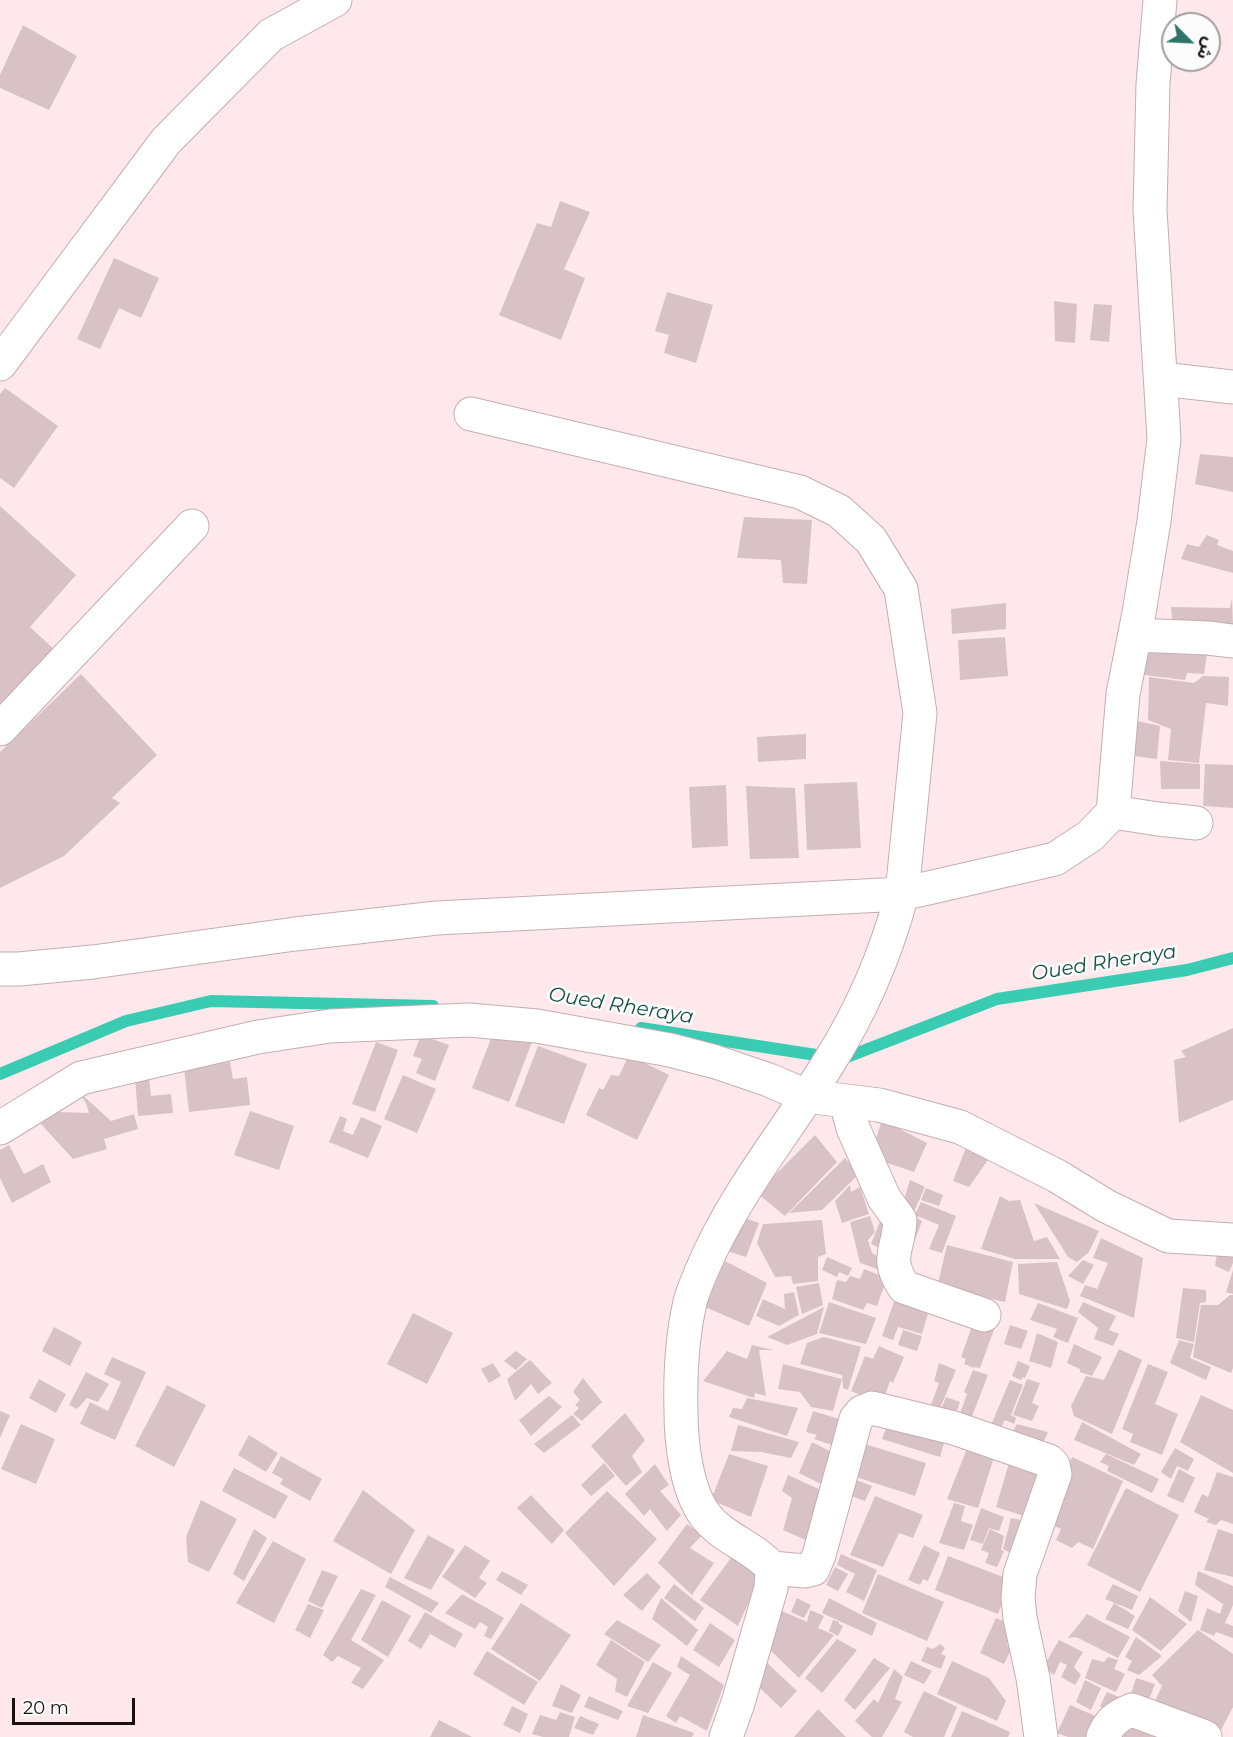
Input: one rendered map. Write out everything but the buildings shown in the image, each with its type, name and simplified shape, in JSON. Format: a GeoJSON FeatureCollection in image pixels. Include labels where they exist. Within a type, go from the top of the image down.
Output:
{"type":"FeatureCollection","features":[{"type":"Feature","properties":{"kind":"street"},"geometry":{"type":"LineString","coordinates":[[0,363],[166,141],[272,35],[335,0]]}},
{"type":"Feature","properties":{"kind":"street"},"geometry":{"type":"LineString","coordinates":[[0,969],[93,962],[295,934],[437,918],[902,894],[1054,859],[1090,836],[1113,812],[1123,694],[1154,521],[1164,439],[1150,210],[1153,84],[1160,0]]}},
{"type":"Feature","properties":{"kind":"street"},"geometry":{"type":"LineString","coordinates":[[1162,380],[1233,387]]}},
{"type":"Feature","properties":{"kind":"street"},"geometry":{"type":"LineString","coordinates":[[471,414],[800,492],[839,511],[871,540],[901,589],[920,713],[902,894],[895,920],[864,1000],[829,1064],[728,1215],[705,1263],[690,1302],[681,1375],[681,1438],[694,1496],[705,1515],[723,1534],[772,1568],[805,1571],[813,1569],[819,1555],[856,1419],[862,1412],[872,1408],[954,1428],[1049,1461],[1053,1465],[1055,1474],[1020,1574],[1018,1598],[1041,1737]]}},
{"type":"Feature","properties":{"kind":"street"},"geometry":{"type":"LineString","coordinates":[[0,729],[192,526]]}},
{"type":"Feature","properties":{"kind":"street"},"geometry":{"type":"LineString","coordinates":[[1135,635],[1233,641]]}},
{"type":"Feature","properties":{"kind":"street"},"geometry":{"type":"LineString","coordinates":[[1113,812],[1196,823]]}},
{"type":"Feature","properties":{"kind":"street"},"geometry":{"type":"LineString","coordinates":[[0,1128],[81,1078],[258,1037],[330,1026],[469,1020],[537,1026],[670,1050],[716,1062],[769,1080],[806,1096],[888,1107],[960,1128],[1057,1176],[1106,1206],[1168,1236],[1233,1240]]}},
{"type":"Feature","properties":{"kind":"street"},"geometry":{"type":"LineString","coordinates":[[846,1102],[853,1128],[884,1198],[900,1220],[892,1260],[904,1287],[984,1315]]}},
{"type":"Feature","properties":{"kind":"street"},"geometry":{"type":"LineString","coordinates":[[726,1737],[771,1588],[772,1568]]}},
{"type":"Feature","properties":{"kind":"street"},"geometry":{"type":"LineString","coordinates":[[1103,1737],[1106,1728],[1117,1717],[1131,1710],[1205,1737]]}},
{"type":"Feature","properties":{"kind":"waterway","name":"Oued Rheraya"},"geometry":{"type":"LineString","coordinates":[[641,1028],[842,1059],[997,999],[1187,970],[1233,958]]}},
{"type":"Feature","properties":{"kind":"waterway","name":"Oued Rheraya"},"geometry":{"type":"LineString","coordinates":[[0,1074],[126,1021],[211,1001],[433,1006]]}}]}
